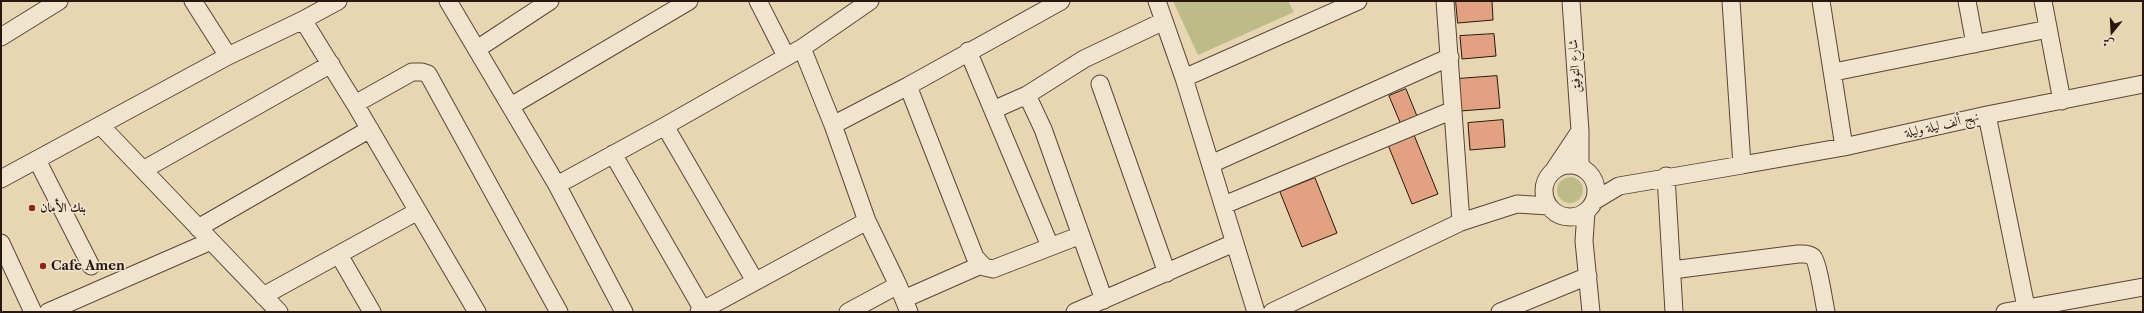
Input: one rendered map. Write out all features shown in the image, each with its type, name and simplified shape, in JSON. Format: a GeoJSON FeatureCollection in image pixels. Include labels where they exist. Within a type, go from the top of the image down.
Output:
{"type":"FeatureCollection","features":[{"type":"Feature","properties":{"kind":"street"},"geometry":{"type":"LineString","coordinates":[[1,37],[59,1]]}},
{"type":"Feature","properties":{"kind":"street"},"geometry":{"type":"LineString","coordinates":[[193,1],[228,56]]}},
{"type":"Feature","properties":{"kind":"street"},"geometry":{"type":"LineString","coordinates":[[1,179],[228,56],[303,20],[338,1]]}},
{"type":"Feature","properties":{"kind":"street"},"geometry":{"type":"LineString","coordinates":[[448,1],[557,185],[624,312]]}},
{"type":"Feature","properties":{"kind":"street"},"geometry":{"type":"LineString","coordinates":[[477,49],[550,1]]}},
{"type":"Feature","properties":{"kind":"street"},"geometry":{"type":"LineString","coordinates":[[511,106],[689,1]]}},
{"type":"Feature","properties":{"kind":"street"},"geometry":{"type":"LineString","coordinates":[[758,1],[786,56]]}},
{"type":"Feature","properties":{"kind":"street"},"geometry":{"type":"LineString","coordinates":[[557,185],[665,126],[802,48],[847,7],[870,1]]}},
{"type":"Feature","properties":{"kind":"street"},"geometry":{"type":"LineString","coordinates":[[833,125],[908,86],[968,51],[1060,1]]}},
{"type":"Feature","properties":{"kind":"street"},"geometry":{"type":"LineString","coordinates":[[1157,1],[1184,78],[1256,312]]}},
{"type":"Feature","properties":{"kind":"street"},"geometry":{"type":"LineString","coordinates":[[1184,78],[1323,7],[1358,1]]}},
{"type":"Feature","properties":{"kind":"street"},"geometry":{"type":"LineString","coordinates":[[1445,1],[1461,222]]}},
{"type":"Feature","properties":{"kind":"street","name":"شارع التوفيق"},"geometry":{"type":"LineString","coordinates":[[1570,1],[1580,131],[1585,171]]}},
{"type":"Feature","properties":{"kind":"street"},"geometry":{"type":"LineString","coordinates":[[1731,1],[1742,165]]}},
{"type":"Feature","properties":{"kind":"street"},"geometry":{"type":"LineString","coordinates":[[1822,1],[1834,72],[1844,147]]}},
{"type":"Feature","properties":{"kind":"street"},"geometry":{"type":"LineString","coordinates":[[1967,1],[1975,44]]}},
{"type":"Feature","properties":{"kind":"street"},"geometry":{"type":"LineString","coordinates":[[2043,1],[2062,101]]}},
{"type":"Feature","properties":{"kind":"street"},"geometry":{"type":"LineString","coordinates":[[303,20],[370,129],[477,312]]}},
{"type":"Feature","properties":{"kind":"street"},"geometry":{"type":"LineString","coordinates":[[993,110],[1027,95],[1084,59],[1164,21]]}},
{"type":"Feature","properties":{"kind":"street"},"geometry":{"type":"LineString","coordinates":[[1834,72],[2048,29]]}},
{"type":"Feature","properties":{"kind":"street"},"geometry":{"type":"LineString","coordinates":[[802,48],[833,125],[867,221],[904,299]]}},
{"type":"Feature","properties":{"kind":"street"},"geometry":{"type":"LineString","coordinates":[[968,51],[1050,246]]}},
{"type":"Feature","properties":{"kind":"street"},"geometry":{"type":"LineString","coordinates":[[1211,164],[1450,57]]}},
{"type":"Feature","properties":{"kind":"street"},"geometry":{"type":"LineString","coordinates":[[143,170],[331,64]]}},
{"type":"Feature","properties":{"kind":"street"},"geometry":{"type":"LineString","coordinates":[[355,104],[412,72],[422,72],[428,74],[559,312]]}},
{"type":"Feature","properties":{"kind":"street"},"geometry":{"type":"LineString","coordinates":[[1100,84],[1167,273]]}},
{"type":"Feature","properties":{"kind":"street","name":"نهج ألف ليلة وليلة"},"geometry":{"type":"LineString","coordinates":[[1619,186],[1666,176],[1742,165],[1844,147],[1987,115],[2143,84]]}},
{"type":"Feature","properties":{"kind":"street"},"geometry":{"type":"LineString","coordinates":[[908,86],[975,257],[981,265],[993,269],[1081,235]]}},
{"type":"Feature","properties":{"kind":"street"},"geometry":{"type":"LineString","coordinates":[[1027,95],[1043,129],[1104,300]]}},
{"type":"Feature","properties":{"kind":"street"},"geometry":{"type":"LineString","coordinates":[[1224,205],[1453,110]]}},
{"type":"Feature","properties":{"kind":"street"},"geometry":{"type":"LineString","coordinates":[[1987,115],[2026,310]]}},
{"type":"Feature","properties":{"kind":"street"},"geometry":{"type":"LineString","coordinates":[[101,126],[279,312]]}},
{"type":"Feature","properties":{"kind":"street"},"geometry":{"type":"LineString","coordinates":[[665,126],[755,281]]}},
{"type":"Feature","properties":{"kind":"street"},"geometry":{"type":"LineString","coordinates":[[198,228],[370,129]]}},
{"type":"Feature","properties":{"kind":"street"},"geometry":{"type":"LineString","coordinates":[[1580,131],[1550,175],[1544,194],[1554,210],[1584,242]]}},
{"type":"Feature","properties":{"kind":"street"},"geometry":{"type":"LineString","coordinates":[[613,154],[701,311],[867,221]]}},
{"type":"Feature","properties":{"kind":"street"},"geometry":{"type":"LineString","coordinates":[[37,160],[91,266]]}},
{"type":"Feature","properties":{"kind":"street"},"geometry":{"type":"LineString","coordinates":[[1272,312],[1461,222],[1517,204],[1550,175],[1567,165],[1619,186]]}},
{"type":"Feature","properties":{"kind":"street"},"geometry":{"type":"LineString","coordinates":[[1585,171],[1596,188],[1590,206],[1584,242],[1591,312]]}},
{"type":"Feature","properties":{"kind":"street"},"geometry":{"type":"LineString","coordinates":[[1666,176],[1674,312]]}},
{"type":"Feature","properties":{"kind":"street"},"geometry":{"type":"LineString","coordinates":[[1517,204],[1554,210],[1573,217],[1619,186]]}},
{"type":"Feature","properties":{"kind":"street"},"geometry":{"type":"LineString","coordinates":[[263,296],[418,211]]}},
{"type":"Feature","properties":{"kind":"street"},"geometry":{"type":"LineString","coordinates":[[48,312],[210,241]]}},
{"type":"Feature","properties":{"kind":"street"},"geometry":{"type":"LineString","coordinates":[[1,243],[33,312]]}},
{"type":"Feature","properties":{"kind":"street"},"geometry":{"type":"LineString","coordinates":[[1075,312],[1234,243]]}},
{"type":"Feature","properties":{"kind":"street"},"geometry":{"type":"LineString","coordinates":[[1672,270],[1798,254],[1811,255],[1814,258],[1818,272],[1826,312]]}},
{"type":"Feature","properties":{"kind":"street"},"geometry":{"type":"LineString","coordinates":[[339,255],[372,312]]}},
{"type":"Feature","properties":{"kind":"street"},"geometry":{"type":"LineString","coordinates":[[848,312],[904,299],[981,265]]}},
{"type":"Feature","properties":{"kind":"street"},"geometry":{"type":"LineString","coordinates":[[1509,310],[1588,276]]}},
{"type":"Feature","properties":{"kind":"street"},"geometry":{"type":"LineString","coordinates":[[2005,312],[2026,310],[2143,287]]}},
{"type":"Feature","properties":{"kind":"shaded area"},"geometry":{"type":"Polygon","coordinates":[[[1173,1],[1288,1],[1294,12],[1198,55],[1173,1]]]}},
{"type":"Feature","properties":{"kind":"shaded area"},"geometry":{"type":"Polygon","coordinates":[[[1570,177],[1579,181],[1583,190],[1579,199],[1570,203],[1561,199],[1557,190],[1561,181],[1570,177]]]}},
{"type":"Feature","properties":{"kind":"building"},"geometry":{"type":"Polygon","coordinates":[[[1456,1],[1492,1],[1493,20],[1458,23],[1456,1]]]}},
{"type":"Feature","properties":{"kind":"building"},"geometry":{"type":"Polygon","coordinates":[[[1494,34],[1496,56],[1462,59],[1460,36],[1494,34]]]}},
{"type":"Feature","properties":{"kind":"building"},"geometry":{"type":"Polygon","coordinates":[[[1497,76],[1500,108],[1460,111],[1457,79],[1497,76]]]}},
{"type":"Feature","properties":{"kind":"building"},"geometry":{"type":"Polygon","coordinates":[[[1406,89],[1419,121],[1402,127],[1389,96],[1406,89]]]}},
{"type":"Feature","properties":{"kind":"building"},"geometry":{"type":"Polygon","coordinates":[[[1503,120],[1505,147],[1470,150],[1468,123],[1503,120]]]}},
{"type":"Feature","properties":{"kind":"building"},"geometry":{"type":"Polygon","coordinates":[[[1414,135],[1438,194],[1412,204],[1388,145],[1414,135]]]}},
{"type":"Feature","properties":{"kind":"building"},"geometry":{"type":"Polygon","coordinates":[[[1315,178],[1337,233],[1302,247],[1280,192],[1315,178]]]}},
{"type":"Feature","properties":{"kind":"place","name":"بنك الأمان"},"geometry":{"type":"Point","coordinates":[32,208]}},
{"type":"Feature","properties":{"kind":"place","name":"Cafe Amen"},"geometry":{"type":"Point","coordinates":[43,266]}}]}
